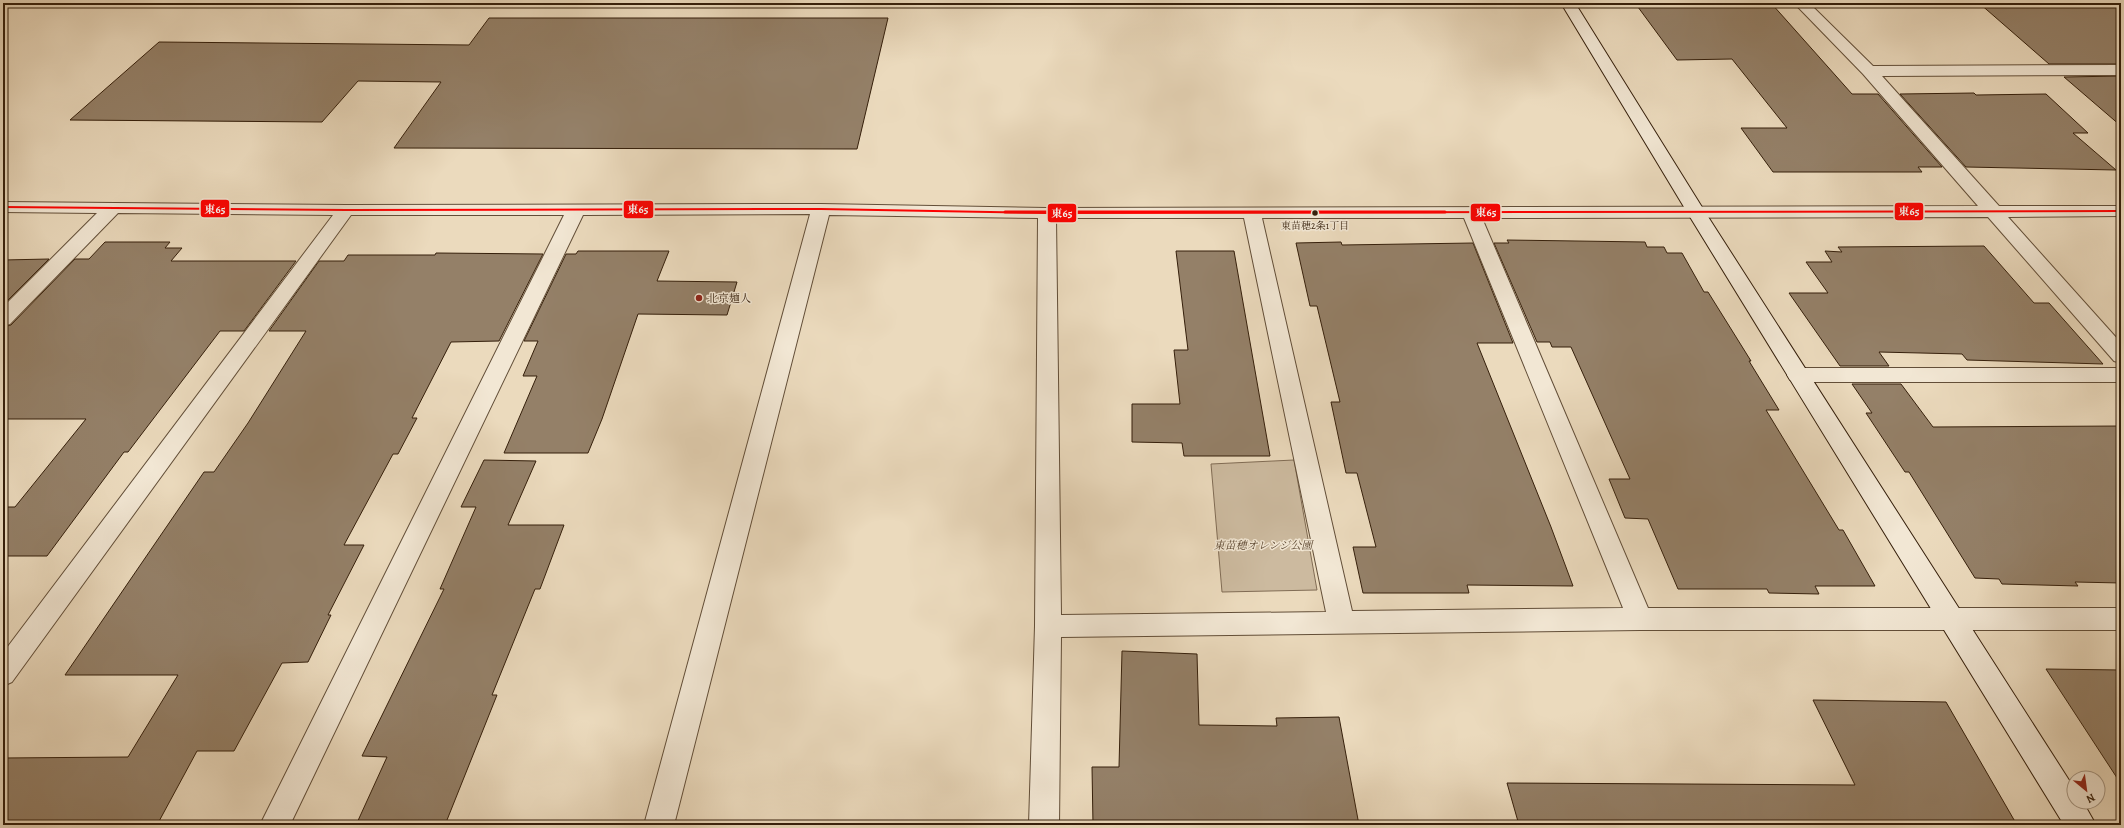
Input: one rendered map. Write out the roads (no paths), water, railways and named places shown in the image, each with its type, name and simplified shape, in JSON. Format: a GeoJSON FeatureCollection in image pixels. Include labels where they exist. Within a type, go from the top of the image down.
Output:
{"type":"FeatureCollection","features":[{"type":"Feature","properties":{"kind":"street"},"geometry":{"type":"LineString","coordinates":[[1568,3],[1696,212],[2081,825]]}},
{"type":"Feature","properties":{"kind":"street"},"geometry":{"type":"LineString","coordinates":[[1801,3],[1869,70],[2121,356]]}},
{"type":"Feature","properties":{"kind":"street"},"geometry":{"type":"LineString","coordinates":[[1869,70],[2121,70]]}},
{"type":"Feature","properties":{"kind":"street"},"geometry":{"type":"LineString","coordinates":[[3,207],[346,210],[821,209],[1047,213],[2121,211]]}},
{"type":"Feature","properties":{"kind":"street"},"geometry":{"type":"LineString","coordinates":[[3,319],[112,208]]}},
{"type":"Feature","properties":{"kind":"street"},"geometry":{"type":"LineString","coordinates":[[660,825],[821,209]]}},
{"type":"Feature","properties":{"kind":"street"},"geometry":{"type":"LineString","coordinates":[[3,674],[346,210]]}},
{"type":"Feature","properties":{"kind":"street"},"geometry":{"type":"LineString","coordinates":[[275,825],[576,210]]}},
{"type":"Feature","properties":{"kind":"street"},"geometry":{"type":"LineString","coordinates":[[1471,212],[1640,619]]}},
{"type":"Feature","properties":{"kind":"street"},"geometry":{"type":"LineString","coordinates":[[1044,825],[1048,626],[1047,213]]}},
{"type":"Feature","properties":{"kind":"street"},"geometry":{"type":"LineString","coordinates":[[1252,213],[1341,622]]}},
{"type":"Feature","properties":{"kind":"street"},"geometry":{"type":"LineString","coordinates":[[1798,375],[2121,375]]}},
{"type":"Feature","properties":{"kind":"street"},"geometry":{"type":"LineString","coordinates":[[1048,626],[1640,619],[2121,619]]}},
{"type":"Feature","properties":{"kind":"place","name":"東苗穂2条1丁目"},"geometry":{"type":"Point","coordinates":[1315,213]}},
{"type":"Feature","properties":{"kind":"place","name":"北京麺人"},"geometry":{"type":"Point","coordinates":[699,298]}},
{"type":"Feature","properties":{"kind":"park label","name":"東苗穂オレンジ公園"},"geometry":{"type":"Point","coordinates":[1263,545]}}]}
